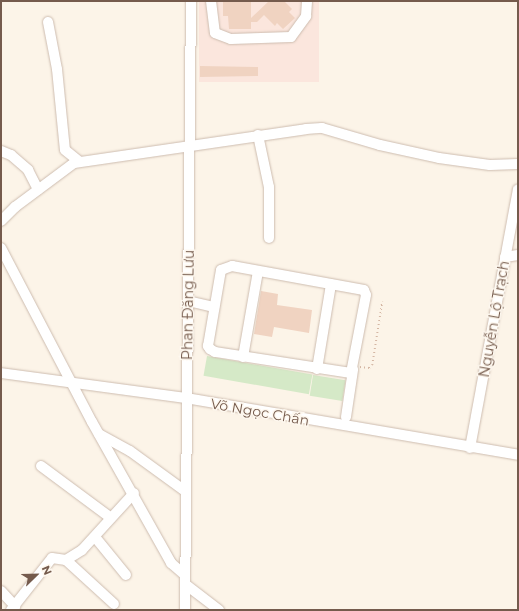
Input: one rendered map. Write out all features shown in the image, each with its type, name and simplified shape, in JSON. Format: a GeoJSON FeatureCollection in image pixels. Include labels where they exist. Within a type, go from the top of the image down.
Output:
{"type":"FeatureCollection","features":[{"type":"Feature","properties":{"kind":"street","name":"Phan Đăng Lưu"},"geometry":{"type":"LineString","coordinates":[[186,610],[186,398],[191,1]]}},
{"type":"Feature","properties":{"kind":"street"},"geometry":{"type":"LineString","coordinates":[[211,1],[215,32],[231,39],[291,37],[306,16],[307,1]]}},
{"type":"Feature","properties":{"kind":"street"},"geometry":{"type":"LineString","coordinates":[[48,22],[57,70],[64,150],[80,162]]}},
{"type":"Feature","properties":{"kind":"street"},"geometry":{"type":"LineString","coordinates":[[1,221],[38,190],[74,163],[190,147],[258,135],[322,128],[380,146],[439,158],[490,165],[518,164]]}},
{"type":"Feature","properties":{"kind":"street"},"geometry":{"type":"LineString","coordinates":[[258,135],[269,187],[269,238]]}},
{"type":"Feature","properties":{"kind":"street"},"geometry":{"type":"LineString","coordinates":[[1,151],[11,155],[28,170],[38,190]]}},
{"type":"Feature","properties":{"kind":"street","name":"Nguyễn Lộ Trạch"},"geometry":{"type":"LineString","coordinates":[[470,448],[504,257],[518,189]]}},
{"type":"Feature","properties":{"kind":"street"},"geometry":{"type":"LineString","coordinates":[[1,248],[74,385],[98,434],[134,492],[171,563],[185,580],[219,610]]}},
{"type":"Feature","properties":{"kind":"street"},"geometry":{"type":"LineString","coordinates":[[504,257],[518,254]]}},
{"type":"Feature","properties":{"kind":"street"},"geometry":{"type":"LineString","coordinates":[[346,417],[366,295],[364,290],[232,266],[221,270],[208,346],[210,349],[243,357],[348,374],[353,368]]}},
{"type":"Feature","properties":{"kind":"street"},"geometry":{"type":"LineString","coordinates":[[243,357],[258,271]]}},
{"type":"Feature","properties":{"kind":"street"},"geometry":{"type":"LineString","coordinates":[[317,369],[330,284]]}},
{"type":"Feature","properties":{"kind":"street"},"geometry":{"type":"LineString","coordinates":[[188,300],[214,307]]}},
{"type":"Feature","properties":{"kind":"street","name":"Võ Ngọc Chấn"},"geometry":{"type":"LineString","coordinates":[[1,373],[74,385],[186,398],[470,448],[518,455]]}},
{"type":"Feature","properties":{"kind":"street"},"geometry":{"type":"LineString","coordinates":[[98,434],[130,450],[186,491]]}},
{"type":"Feature","properties":{"kind":"street"},"geometry":{"type":"LineString","coordinates":[[40,466],[111,518]]}},
{"type":"Feature","properties":{"kind":"street"},"geometry":{"type":"LineString","coordinates":[[66,560],[82,550],[134,492]]}},
{"type":"Feature","properties":{"kind":"street"},"geometry":{"type":"LineString","coordinates":[[94,537],[126,575]]}},
{"type":"Feature","properties":{"kind":"street"},"geometry":{"type":"LineString","coordinates":[[1,591],[13,608],[52,558],[66,560],[114,604]]}},
{"type":"Feature","properties":{"kind":"path"},"geometry":{"type":"LineString","coordinates":[[353,368],[369,368],[372,365],[382,302]]}},
{"type":"Feature","properties":{"kind":"shaded area"},"geometry":{"type":"Polygon","coordinates":[[[199,1],[319,1],[319,82],[199,82],[199,1]]]}},
{"type":"Feature","properties":{"kind":"green space"},"geometry":{"type":"Polygon","coordinates":[[[207,356],[312,375],[309,394],[204,376],[207,356]]]}},
{"type":"Feature","properties":{"kind":"green space"},"geometry":{"type":"Polygon","coordinates":[[[313,375],[346,380],[342,401],[310,396],[313,375]]]}},
{"type":"Feature","properties":{"kind":"building"},"geometry":{"type":"Polygon","coordinates":[[[223,1],[251,1],[251,18],[269,1],[284,1],[292,9],[289,12],[295,18],[283,29],[277,23],[275,26],[264,15],[257,22],[251,22],[251,29],[229,29],[228,16],[223,16],[223,1]]]}},
{"type":"Feature","properties":{"kind":"building"},"geometry":{"type":"Polygon","coordinates":[[[200,66],[258,67],[258,76],[200,77],[200,66]]]}},
{"type":"Feature","properties":{"kind":"building"},"geometry":{"type":"Polygon","coordinates":[[[261,291],[278,294],[277,305],[312,310],[309,333],[274,327],[272,337],[254,334],[261,291]]]}}]}
